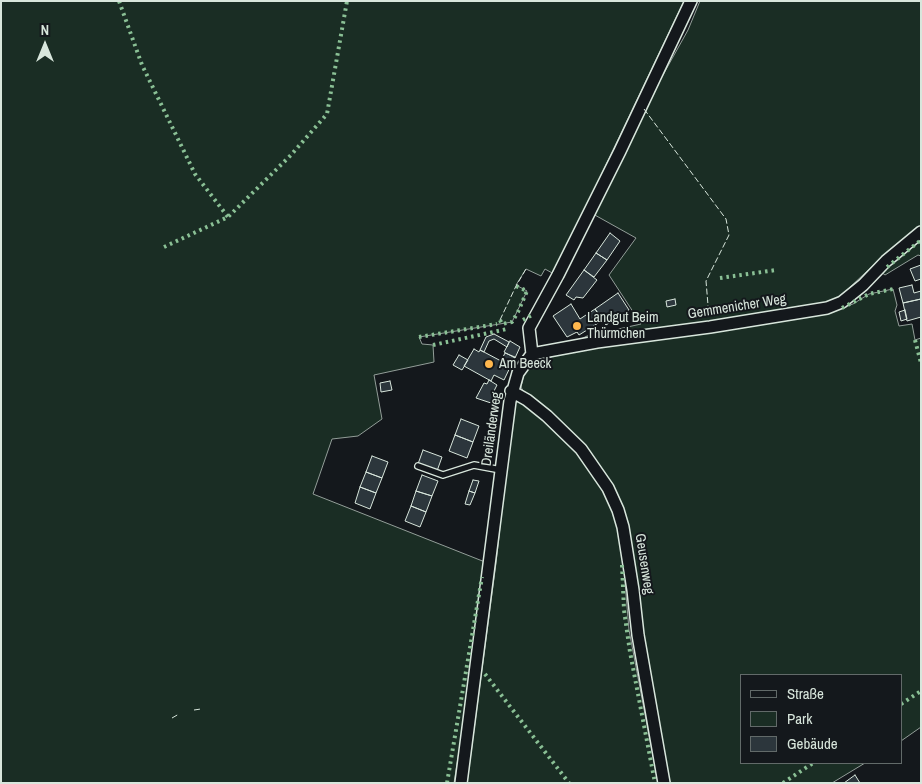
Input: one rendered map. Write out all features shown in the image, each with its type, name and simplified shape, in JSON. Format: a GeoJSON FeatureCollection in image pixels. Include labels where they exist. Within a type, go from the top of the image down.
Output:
{"type":"FeatureCollection","features":[{"type":"Feature","properties":{"kind":"street"},"geometry":{"type":"LineString","coordinates":[[532,354],[529,328],[620,152],[691,1]]}},
{"type":"Feature","properties":{"kind":"street","name":"Gemmenicher Weg"},"geometry":{"type":"LineString","coordinates":[[532,354],[598,342],[710,327],[827,308],[842,302],[863,285],[886,260],[921,232]]}},
{"type":"Feature","properties":{"kind":"street","name":"Dreiländerweg"},"geometry":{"type":"LineString","coordinates":[[461,783],[512,392],[518,373],[532,354]]}},
{"type":"Feature","properties":{"kind":"street","name":"Geusenweg"},"geometry":{"type":"LineString","coordinates":[[512,392],[527,400],[547,416],[580,449],[608,488],[618,510],[623,527],[638,635],[664,783]]}},
{"type":"Feature","properties":{"kind":"lane"},"geometry":{"type":"LineString","coordinates":[[418,466],[442,475],[470,466],[501,470]]}},
{"type":"Feature","properties":{"kind":"green space"},"geometry":{"type":"Polygon","coordinates":[[[1,1],[684,1],[554,274],[545,269],[541,276],[526,269],[516,285],[527,291],[512,322],[419,337],[422,344],[433,345],[434,362],[374,375],[382,419],[358,436],[332,439],[313,494],[485,562],[469,688],[454,783],[1,783],[1,1]]]}},
{"type":"Feature","properties":{"kind":"green space"},"geometry":{"type":"Polygon","coordinates":[[[700,1],[921,1],[921,226],[884,255],[847,290],[843,307],[853,304],[869,294],[893,289],[897,305],[895,311],[899,326],[912,324],[915,340],[921,338],[921,727],[902,740],[902,674],[740,674],[740,764],[863,764],[832,783],[668,783],[639,628],[633,556],[624,516],[586,451],[554,414],[523,391],[521,387],[524,373],[531,364],[571,350],[573,343],[587,336],[641,324],[609,275],[636,238],[593,214],[644,109],[688,30],[700,1]]]}},
{"type":"Feature","properties":{"kind":"green space"},"geometry":{"type":"Polygon","coordinates":[[[921,240],[921,256],[918,255],[885,275],[881,272],[921,240]]]}},
{"type":"Feature","properties":{"kind":"green space"},"geometry":{"type":"Polygon","coordinates":[[[520,401],[547,421],[581,456],[605,491],[618,520],[629,630],[658,783],[467,783],[496,563],[514,402],[520,401]]]}},
{"type":"Feature","properties":{"kind":"building"},"geometry":{"type":"Polygon","coordinates":[[[610,233],[620,241],[607,260],[596,253],[610,233]]]}},
{"type":"Feature","properties":{"kind":"building"},"geometry":{"type":"Polygon","coordinates":[[[596,253],[607,260],[594,277],[584,270],[596,253]]]}},
{"type":"Feature","properties":{"kind":"building"},"geometry":{"type":"Polygon","coordinates":[[[921,265],[921,279],[915,281],[910,269],[921,265]]]}},
{"type":"Feature","properties":{"kind":"building"},"geometry":{"type":"Polygon","coordinates":[[[584,270],[597,280],[583,298],[576,297],[574,300],[566,295],[584,270]]]}},
{"type":"Feature","properties":{"kind":"building"},"geometry":{"type":"Polygon","coordinates":[[[912,285],[914,293],[921,291],[921,299],[903,303],[899,288],[912,285]]]}},
{"type":"Feature","properties":{"kind":"building"},"geometry":{"type":"Polygon","coordinates":[[[618,293],[629,310],[606,325],[595,309],[618,293]]]}},
{"type":"Feature","properties":{"kind":"building"},"geometry":{"type":"Polygon","coordinates":[[[675,299],[676,305],[667,307],[666,301],[675,299]]]}},
{"type":"Feature","properties":{"kind":"building"},"geometry":{"type":"Polygon","coordinates":[[[921,299],[921,317],[907,321],[903,303],[921,299]]]}},
{"type":"Feature","properties":{"kind":"building","name":"Landgut Beim Thürmchen"},"geometry":{"type":"Polygon","coordinates":[[[571,304],[580,319],[595,309],[603,320],[579,335],[577,332],[567,337],[553,316],[571,304]]]}},
{"type":"Feature","properties":{"kind":"building"},"geometry":{"type":"Polygon","coordinates":[[[905,310],[907,319],[901,321],[899,312],[905,310]]]}},
{"type":"Feature","properties":{"kind":"building"},"geometry":{"type":"Polygon","coordinates":[[[494,334],[509,342],[507,347],[494,339],[489,341],[484,352],[480,350],[486,337],[494,334]]]}},
{"type":"Feature","properties":{"kind":"building"},"geometry":{"type":"Polygon","coordinates":[[[510,341],[520,347],[515,358],[504,352],[510,341]]]}},
{"type":"Feature","properties":{"kind":"building","name":"Am Beeck"},"geometry":{"type":"Polygon","coordinates":[[[474,349],[479,352],[480,350],[501,361],[505,353],[515,357],[504,380],[494,375],[491,381],[464,366],[474,349]]]}},
{"type":"Feature","properties":{"kind":"building"},"geometry":{"type":"Polygon","coordinates":[[[459,355],[468,360],[462,370],[453,365],[459,355]]]}},
{"type":"Feature","properties":{"kind":"building"},"geometry":{"type":"Polygon","coordinates":[[[489,380],[497,385],[492,395],[494,395],[491,403],[476,398],[484,383],[487,384],[489,380]]]}},
{"type":"Feature","properties":{"kind":"building"},"geometry":{"type":"Polygon","coordinates":[[[390,381],[392,390],[381,392],[380,383],[390,381]]]}},
{"type":"Feature","properties":{"kind":"building"},"geometry":{"type":"Polygon","coordinates":[[[461,419],[479,426],[473,442],[455,435],[461,419]]]}},
{"type":"Feature","properties":{"kind":"building"},"geometry":{"type":"Polygon","coordinates":[[[455,435],[473,442],[467,458],[449,451],[455,435]]]}},
{"type":"Feature","properties":{"kind":"building"},"geometry":{"type":"Polygon","coordinates":[[[423,450],[442,457],[437,471],[418,464],[423,450]]]}},
{"type":"Feature","properties":{"kind":"building"},"geometry":{"type":"Polygon","coordinates":[[[372,456],[388,462],[382,478],[366,472],[372,456]]]}},
{"type":"Feature","properties":{"kind":"building"},"geometry":{"type":"Polygon","coordinates":[[[366,472],[382,478],[376,493],[360,487],[366,472]]]}},
{"type":"Feature","properties":{"kind":"building"},"geometry":{"type":"Polygon","coordinates":[[[422,475],[438,481],[432,496],[416,491],[422,475]]]}},
{"type":"Feature","properties":{"kind":"building"},"geometry":{"type":"Polygon","coordinates":[[[473,480],[479,481],[475,493],[469,491],[473,480]]]}},
{"type":"Feature","properties":{"kind":"building"},"geometry":{"type":"Polygon","coordinates":[[[360,487],[376,493],[370,509],[355,503],[360,487]]]}},
{"type":"Feature","properties":{"kind":"building"},"geometry":{"type":"Polygon","coordinates":[[[416,491],[432,496],[426,512],[411,506],[416,491]]]}},
{"type":"Feature","properties":{"kind":"building"},"geometry":{"type":"Polygon","coordinates":[[[469,491],[475,493],[470,505],[465,504],[469,491]]]}},
{"type":"Feature","properties":{"kind":"building"},"geometry":{"type":"Polygon","coordinates":[[[411,506],[426,512],[420,527],[405,521],[411,506]]]}},
{"type":"Feature","properties":{"kind":"building"},"geometry":{"type":"Polygon","coordinates":[[[855,775],[860,783],[844,783],[855,775]]]}},
{"type":"Feature","properties":{"kind":"hedge"},"geometry":{"type":"LineString","coordinates":[[119,1],[142,65],[195,174],[228,217]]}},
{"type":"Feature","properties":{"kind":"hedge"},"geometry":{"type":"LineString","coordinates":[[164,247],[228,217],[291,155],[327,114],[347,1]]}},
{"type":"Feature","properties":{"kind":"hedge"},"geometry":{"type":"LineString","coordinates":[[887,267],[921,240]]}},
{"type":"Feature","properties":{"kind":"hedge"},"geometry":{"type":"LineString","coordinates":[[720,278],[776,270]]}},
{"type":"Feature","properties":{"kind":"hedge"},"geometry":{"type":"LineString","coordinates":[[500,320],[502,324],[512,322],[518,312],[527,291],[516,286]]}},
{"type":"Feature","properties":{"kind":"hedge"},"geometry":{"type":"LineString","coordinates":[[842,308],[869,294],[893,289]]}},
{"type":"Feature","properties":{"kind":"hedge"},"geometry":{"type":"LineString","coordinates":[[523,320],[532,315]]}},
{"type":"Feature","properties":{"kind":"hedge"},"geometry":{"type":"LineString","coordinates":[[419,337],[497,324]]}},
{"type":"Feature","properties":{"kind":"hedge"},"geometry":{"type":"LineString","coordinates":[[433,345],[507,329]]}},
{"type":"Feature","properties":{"kind":"hedge"},"geometry":{"type":"LineString","coordinates":[[915,340],[921,363]]}},
{"type":"Feature","properties":{"kind":"hedge"},"geometry":{"type":"LineString","coordinates":[[622,565],[624,610],[630,652],[655,783]]}},
{"type":"Feature","properties":{"kind":"hedge"},"geometry":{"type":"LineString","coordinates":[[447,783],[482,577]]}},
{"type":"Feature","properties":{"kind":"hedge"},"geometry":{"type":"LineString","coordinates":[[485,674],[569,783]]}},
{"type":"Feature","properties":{"kind":"hedge"},"geometry":{"type":"LineString","coordinates":[[902,703],[921,691]]}},
{"type":"Feature","properties":{"kind":"hedge"},"geometry":{"type":"LineString","coordinates":[[783,783],[812,764]]}},
{"type":"Feature","properties":{"kind":"fence"},"geometry":{"type":"LineString","coordinates":[[644,109],[726,219],[729,235],[706,281],[709,317]]}},
{"type":"Feature","properties":{"kind":"fence"},"geometry":{"type":"LineString","coordinates":[[500,320],[526,269]]}},
{"type":"Feature","properties":{"kind":"fence"},"geometry":{"type":"LineString","coordinates":[[194,710],[201,709]]}},
{"type":"Feature","properties":{"kind":"fence"},"geometry":{"type":"LineString","coordinates":[[172,718],[179,714]]}},
{"type":"Feature","properties":{"kind":"place","name":"Landgut Beim Thürmchen"},"geometry":{"type":"Point","coordinates":[577,326]}},
{"type":"Feature","properties":{"kind":"place","name":"Am Beeck"},"geometry":{"type":"Point","coordinates":[489,364]}}]}
